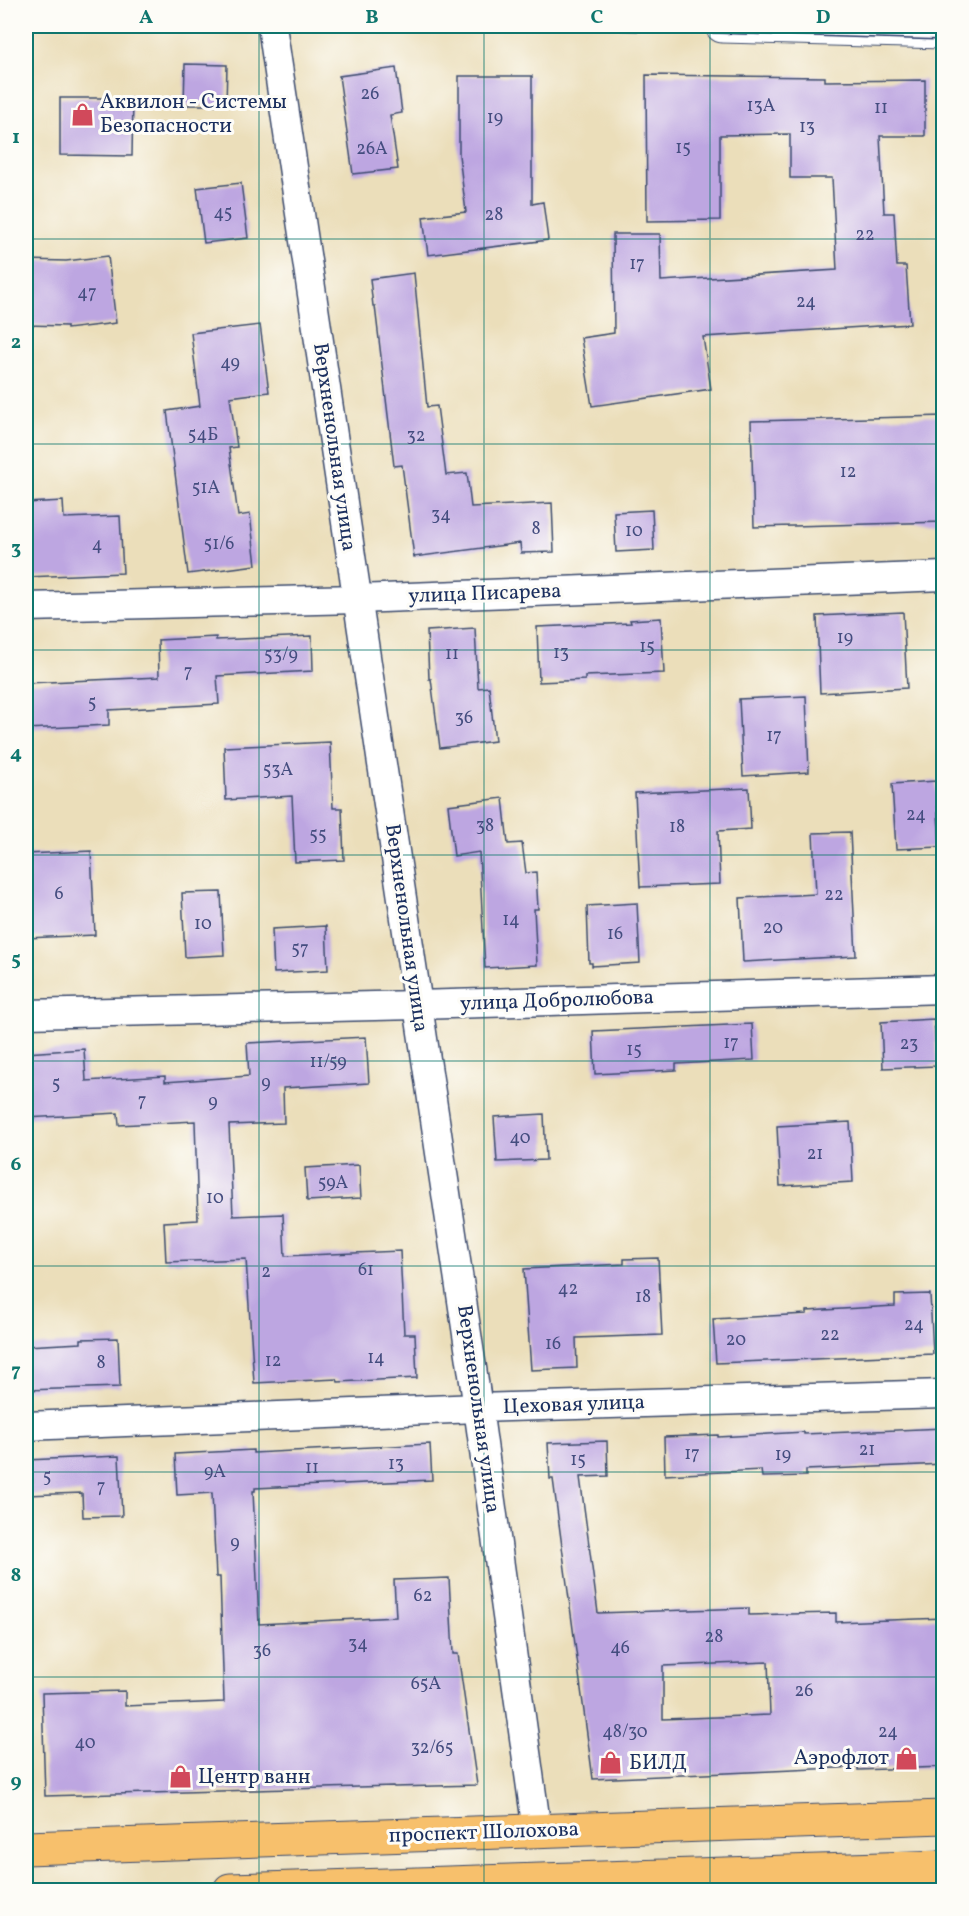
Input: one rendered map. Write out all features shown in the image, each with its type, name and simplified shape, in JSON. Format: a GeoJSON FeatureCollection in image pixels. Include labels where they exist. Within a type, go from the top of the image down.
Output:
{"type":"FeatureCollection","features":[{"type":"Feature","properties":{"kind":"main road","name":"проспект Шолохова"},"geometry":{"type":"LineString","coordinates":[[26,1848],[944,1817]]}},
{"type":"Feature","properties":{"kind":"main road"},"geometry":{"type":"LineString","coordinates":[[230,1890],[944,1867]]}},
{"type":"Feature","properties":{"kind":"street","name":"Верхненольная улица"},"geometry":{"type":"LineString","coordinates":[[272,26],[478,1408],[537,1831]]}},
{"type":"Feature","properties":{"kind":"street"},"geometry":{"type":"LineString","coordinates":[[722,26],[944,32]]}},
{"type":"Feature","properties":{"kind":"street","name":"улица Писарева"},"geometry":{"type":"LineString","coordinates":[[26,607],[357,599],[944,576]]}},
{"type":"Feature","properties":{"kind":"street","name":"улица Добролюбова"},"geometry":{"type":"LineString","coordinates":[[26,1014],[944,989]]}},
{"type":"Feature","properties":{"kind":"street","name":"Цеховая улица"},"geometry":{"type":"LineString","coordinates":[[26,1426],[478,1408],[944,1394]]}},
{"type":"Feature","properties":{"kind":"building"},"geometry":{"type":"Polygon","coordinates":[[[185,64],[227,65],[226,105],[184,105],[185,64]]]}},
{"type":"Feature","properties":{"kind":"building"},"geometry":{"type":"Polygon","coordinates":[[[396,68],[402,113],[390,115],[398,169],[353,174],[339,76],[396,68]]]}},
{"type":"Feature","properties":{"kind":"building"},"geometry":{"type":"Polygon","coordinates":[[[646,75],[825,77],[825,81],[925,80],[925,136],[880,136],[884,213],[894,213],[897,266],[906,266],[910,324],[703,337],[711,389],[592,406],[581,338],[614,333],[613,234],[660,234],[661,281],[837,270],[832,178],[790,178],[790,134],[720,135],[720,220],[647,221],[646,75]]]}},
{"type":"Feature","properties":{"kind":"building"},"geometry":{"type":"Polygon","coordinates":[[[459,76],[532,76],[532,204],[543,202],[548,240],[428,255],[423,217],[466,212],[459,155],[459,76]]]}},
{"type":"Feature","properties":{"kind":"building"},"geometry":{"type":"Polygon","coordinates":[[[60,98],[133,98],[132,156],[60,155],[60,98]]]}},
{"type":"Feature","properties":{"kind":"building"},"geometry":{"type":"Polygon","coordinates":[[[241,183],[248,238],[204,243],[197,188],[241,183]]]}},
{"type":"Feature","properties":{"kind":"building"},"geometry":{"type":"Polygon","coordinates":[[[108,256],[116,323],[67,329],[67,326],[26,325],[26,260],[66,261],[108,256]]]}},
{"type":"Feature","properties":{"kind":"building"},"geometry":{"type":"Polygon","coordinates":[[[414,273],[427,407],[437,406],[446,475],[467,473],[471,507],[552,503],[554,552],[521,553],[520,543],[414,557],[402,465],[394,466],[370,279],[414,273]]]}},
{"type":"Feature","properties":{"kind":"building"},"geometry":{"type":"Polygon","coordinates":[[[260,325],[269,392],[230,397],[237,447],[229,448],[238,516],[250,514],[256,565],[188,574],[167,411],[200,406],[191,333],[260,325]]]}},
{"type":"Feature","properties":{"kind":"building"},"geometry":{"type":"Polygon","coordinates":[[[944,416],[944,522],[754,527],[751,421],[944,416]]]}},
{"type":"Feature","properties":{"kind":"building"},"geometry":{"type":"Polygon","coordinates":[[[63,501],[64,518],[120,516],[123,573],[26,577],[26,503],[63,501]]]}},
{"type":"Feature","properties":{"kind":"building"},"geometry":{"type":"Polygon","coordinates":[[[652,510],[654,550],[616,552],[614,512],[652,510]]]}},
{"type":"Feature","properties":{"kind":"building"},"geometry":{"type":"Polygon","coordinates":[[[903,612],[907,688],[820,693],[817,616],[903,612]]]}},
{"type":"Feature","properties":{"kind":"building"},"geometry":{"type":"Polygon","coordinates":[[[661,618],[664,673],[585,676],[585,680],[539,682],[537,627],[631,623],[630,620],[661,618]]]}},
{"type":"Feature","properties":{"kind":"building"},"geometry":{"type":"Polygon","coordinates":[[[475,628],[478,688],[489,687],[495,741],[440,748],[431,679],[429,679],[427,631],[475,628]]]}},
{"type":"Feature","properties":{"kind":"building"},"geometry":{"type":"Polygon","coordinates":[[[312,636],[313,671],[217,676],[219,704],[109,710],[109,725],[26,729],[26,683],[159,677],[158,640],[312,636]]]}},
{"type":"Feature","properties":{"kind":"building"},"geometry":{"type":"Polygon","coordinates":[[[806,696],[809,772],[743,776],[739,699],[806,696]]]}},
{"type":"Feature","properties":{"kind":"building"},"geometry":{"type":"Polygon","coordinates":[[[330,742],[333,808],[342,808],[344,860],[295,862],[292,796],[226,800],[224,747],[330,742]]]}},
{"type":"Feature","properties":{"kind":"building"},"geometry":{"type":"Polygon","coordinates":[[[936,781],[940,847],[896,849],[892,784],[936,781]]]}},
{"type":"Feature","properties":{"kind":"building"},"geometry":{"type":"Polygon","coordinates":[[[749,788],[751,829],[718,831],[720,884],[640,887],[635,793],[749,788]]]}},
{"type":"Feature","properties":{"kind":"building"},"geometry":{"type":"Polygon","coordinates":[[[503,798],[508,844],[522,843],[526,873],[536,872],[538,909],[534,909],[537,965],[485,968],[479,852],[454,856],[448,805],[503,798]]]}},
{"type":"Feature","properties":{"kind":"building"},"geometry":{"type":"Polygon","coordinates":[[[850,832],[856,956],[743,962],[740,898],[816,894],[813,833],[850,832]]]}},
{"type":"Feature","properties":{"kind":"building"},"geometry":{"type":"Polygon","coordinates":[[[91,851],[95,935],[26,938],[26,854],[91,851]]]}},
{"type":"Feature","properties":{"kind":"building"},"geometry":{"type":"Polygon","coordinates":[[[221,892],[224,955],[185,957],[182,893],[221,892]]]}},
{"type":"Feature","properties":{"kind":"building"},"geometry":{"type":"Polygon","coordinates":[[[637,903],[640,963],[592,966],[592,963],[589,963],[587,906],[637,903]]]}},
{"type":"Feature","properties":{"kind":"building"},"geometry":{"type":"Polygon","coordinates":[[[326,926],[328,970],[274,973],[272,929],[326,926]]]}},
{"type":"Feature","properties":{"kind":"building"},"geometry":{"type":"Polygon","coordinates":[[[934,1019],[937,1066],[883,1068],[881,1022],[934,1019]]]}},
{"type":"Feature","properties":{"kind":"building"},"geometry":{"type":"Polygon","coordinates":[[[752,1024],[754,1060],[676,1064],[676,1070],[595,1074],[593,1031],[752,1024]]]}},
{"type":"Feature","properties":{"kind":"building"},"geometry":{"type":"Polygon","coordinates":[[[366,1037],[369,1083],[283,1088],[284,1123],[229,1125],[233,1216],[283,1214],[285,1256],[400,1251],[404,1334],[415,1334],[417,1378],[254,1383],[246,1259],[166,1262],[164,1222],[198,1220],[195,1121],[119,1125],[118,1113],[26,1118],[26,1053],[84,1049],[86,1081],[165,1076],[165,1082],[249,1076],[247,1043],[366,1037]]]}},
{"type":"Feature","properties":{"kind":"building"},"geometry":{"type":"Polygon","coordinates":[[[544,1114],[546,1160],[497,1162],[494,1117],[544,1114]]]}},
{"type":"Feature","properties":{"kind":"building"},"geometry":{"type":"Polygon","coordinates":[[[850,1122],[853,1182],[780,1186],[777,1126],[850,1122]]]}},
{"type":"Feature","properties":{"kind":"building"},"geometry":{"type":"Polygon","coordinates":[[[359,1165],[361,1198],[307,1201],[305,1168],[359,1165]]]}},
{"type":"Feature","properties":{"kind":"building"},"geometry":{"type":"Polygon","coordinates":[[[658,1258],[662,1335],[576,1338],[577,1368],[531,1370],[524,1269],[624,1264],[624,1259],[658,1258]]]}},
{"type":"Feature","properties":{"kind":"building"},"geometry":{"type":"Polygon","coordinates":[[[930,1294],[933,1354],[716,1363],[713,1319],[895,1306],[895,1295],[930,1294]]]}},
{"type":"Feature","properties":{"kind":"building"},"geometry":{"type":"Polygon","coordinates":[[[118,1338],[120,1387],[26,1390],[26,1346],[81,1343],[81,1339],[118,1338]]]}},
{"type":"Feature","properties":{"kind":"building"},"geometry":{"type":"Polygon","coordinates":[[[944,1428],[944,1464],[806,1470],[806,1476],[762,1477],[761,1470],[665,1475],[664,1437],[944,1428]]]}},
{"type":"Feature","properties":{"kind":"building"},"geometry":{"type":"Polygon","coordinates":[[[607,1441],[608,1476],[580,1477],[598,1613],[749,1608],[749,1615],[836,1613],[836,1622],[944,1618],[944,1767],[858,1770],[858,1767],[593,1779],[553,1479],[550,1479],[548,1443],[607,1441]],[[768,1662],[663,1666],[663,1719],[770,1715],[768,1662]]]}},
{"type":"Feature","properties":{"kind":"building"},"geometry":{"type":"Polygon","coordinates":[[[430,1444],[432,1480],[255,1488],[253,1491],[259,1624],[396,1617],[394,1580],[449,1578],[453,1654],[458,1654],[477,1785],[45,1796],[42,1693],[125,1691],[125,1706],[224,1702],[220,1577],[216,1577],[212,1493],[177,1495],[175,1454],[253,1450],[253,1453],[430,1444]]]}},
{"type":"Feature","properties":{"kind":"building"},"geometry":{"type":"Polygon","coordinates":[[[119,1456],[122,1516],[83,1517],[82,1493],[26,1495],[26,1460],[119,1456]]]}},
{"type":"Feature","properties":{"kind":"tram line"},"geometry":{"type":"LineString","coordinates":[[480,26],[944,40]]}},
{"type":"Feature","properties":{"kind":"place","name":"Аквилон - Системы Безопасности"},"geometry":{"type":"Point","coordinates":[82,114]}},
{"type":"Feature","properties":{"kind":"place","name":"Аэрофлот"},"geometry":{"type":"Point","coordinates":[907,1758]}},
{"type":"Feature","properties":{"kind":"place","name":"БИЛД"},"geometry":{"type":"Point","coordinates":[611,1763]}},
{"type":"Feature","properties":{"kind":"place","name":"Центр ванн"},"geometry":{"type":"Point","coordinates":[180,1777]}}]}
